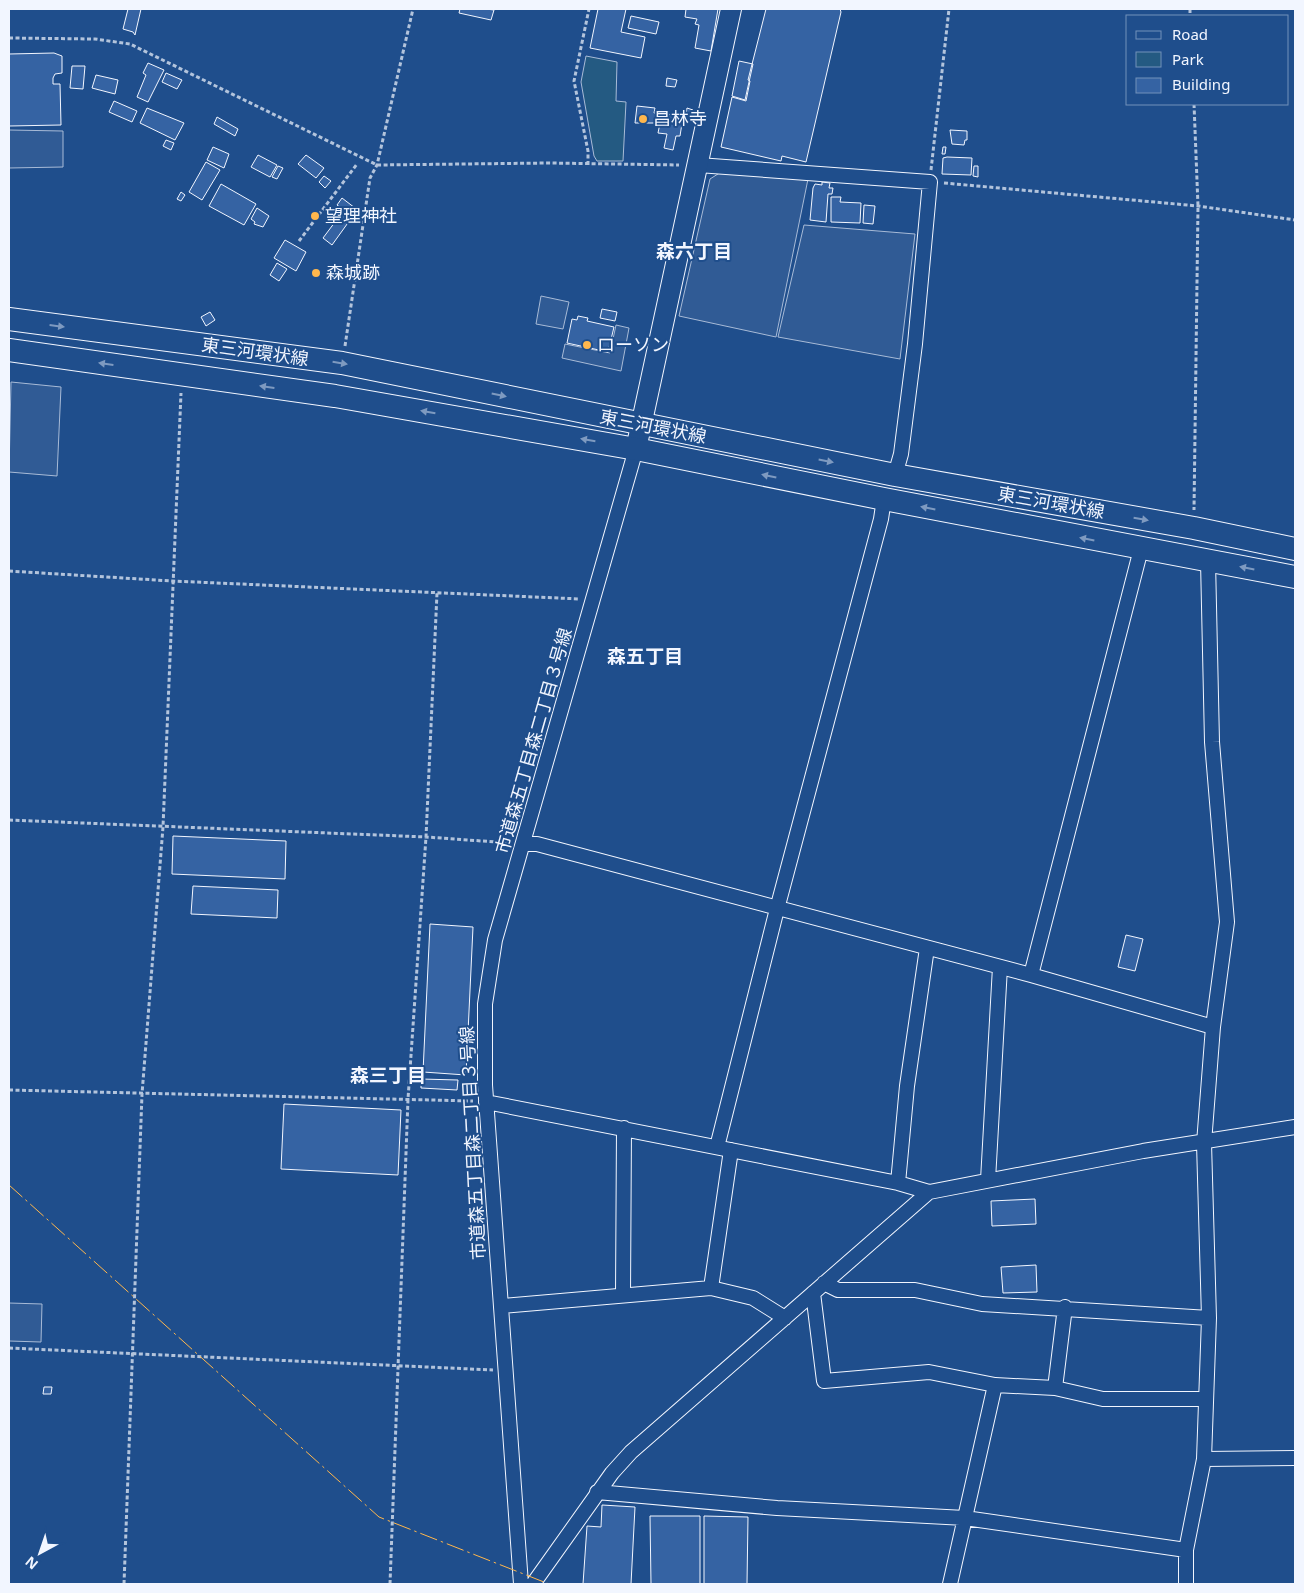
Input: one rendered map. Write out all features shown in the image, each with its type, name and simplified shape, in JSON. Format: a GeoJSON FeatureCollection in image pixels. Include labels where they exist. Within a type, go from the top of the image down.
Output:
{"type":"FeatureCollection","features":[{"type":"Feature","properties":{"kind":"main road"},"geometry":{"type":"LineString","coordinates":[[636,449],[731,9]]}},
{"type":"Feature","properties":{"kind":"main road","name":"東三河環状線"},"geometry":{"type":"LineString","coordinates":[[9,319],[342,364],[895,475],[1194,528],[1295,549]]}},
{"type":"Feature","properties":{"kind":"main road","name":"東三河環状線"},"geometry":{"type":"LineString","coordinates":[[9,350],[335,396],[636,449],[884,500],[1295,577]]}},
{"type":"Feature","properties":{"kind":"street"},"geometry":{"type":"LineString","coordinates":[[698,165],[930,182],[915,344],[901,454],[895,475]]}},
{"type":"Feature","properties":{"kind":"street","name":"市道森五丁目森二丁目３号線"},"geometry":{"type":"LineString","coordinates":[[521,1584],[486,1102],[484,1033],[488,979],[495,940],[636,449]]}},
{"type":"Feature","properties":{"kind":"street"},"geometry":{"type":"LineString","coordinates":[[712,1288],[724,1149],[777,909],[881,518],[884,500]]}},
{"type":"Feature","properties":{"kind":"street"},"geometry":{"type":"LineString","coordinates":[[1031,975],[1141,549]]}},
{"type":"Feature","properties":{"kind":"street"},"geometry":{"type":"LineString","coordinates":[[1186,1584],[1186,1550],[1204,1459],[1209,1318],[1204,1143],[1213,1027],[1227,922],[1212,742],[1208,561]]}},
{"type":"Feature","properties":{"kind":"street"},"geometry":{"type":"LineString","coordinates":[[524,844],[537,844],[1031,975],[1213,1027]]}},
{"type":"Feature","properties":{"kind":"street"},"geometry":{"type":"LineString","coordinates":[[898,1183],[907,1086],[927,948]]}},
{"type":"Feature","properties":{"kind":"street"},"geometry":{"type":"LineString","coordinates":[[988,1180],[1000,967]]}},
{"type":"Feature","properties":{"kind":"street"},"geometry":{"type":"LineString","coordinates":[[486,1102],[898,1183],[929,1192],[1143,1151],[1204,1143],[1295,1127]]}},
{"type":"Feature","properties":{"kind":"street"},"geometry":{"type":"LineString","coordinates":[[623,1294],[624,1128]]}},
{"type":"Feature","properties":{"kind":"street"},"geometry":{"type":"LineString","coordinates":[[533,1584],[597,1492],[631,1452],[929,1192]]}},
{"type":"Feature","properties":{"kind":"street"},"geometry":{"type":"LineString","coordinates":[[824,1284],[838,1290],[915,1290],[982,1304],[1065,1307],[1209,1318]]}},
{"type":"Feature","properties":{"kind":"street"},"geometry":{"type":"LineString","coordinates":[[502,1306],[623,1294],[712,1288],[753,1298],[785,1318]]}},
{"type":"Feature","properties":{"kind":"street"},"geometry":{"type":"LineString","coordinates":[[813,1293],[824,1381],[929,1372],[995,1385],[1055,1388],[1102,1399],[1206,1399]]}},
{"type":"Feature","properties":{"kind":"street"},"geometry":{"type":"LineString","coordinates":[[1055,1388],[1065,1307]]}},
{"type":"Feature","properties":{"kind":"street"},"geometry":{"type":"LineString","coordinates":[[950,1584],[995,1385]]}},
{"type":"Feature","properties":{"kind":"street"},"geometry":{"type":"LineString","coordinates":[[1204,1459],[1295,1458]]}},
{"type":"Feature","properties":{"kind":"street"},"geometry":{"type":"LineString","coordinates":[[597,1492],[776,1508],[964,1518],[1186,1550]]}},
{"type":"Feature","properties":{"kind":"path"},"geometry":{"type":"LineString","coordinates":[[342,364],[370,178],[377,165],[413,9]]}},
{"type":"Feature","properties":{"kind":"path"},"geometry":{"type":"LineString","coordinates":[[588,165],[588,151],[574,81],[589,9]]}},
{"type":"Feature","properties":{"kind":"path"},"geometry":{"type":"LineString","coordinates":[[949,9],[930,182],[1198,206],[1295,220]]}},
{"type":"Feature","properties":{"kind":"path"},"geometry":{"type":"LineString","coordinates":[[9,38],[95,39],[130,44],[377,165],[698,165]]}},
{"type":"Feature","properties":{"kind":"path"},"geometry":{"type":"LineString","coordinates":[[1194,105],[1198,206],[1194,528]]}},
{"type":"Feature","properties":{"kind":"path"},"geometry":{"type":"LineString","coordinates":[[299,241],[357,164]]}},
{"type":"Feature","properties":{"kind":"path"},"geometry":{"type":"LineString","coordinates":[[124,1584],[142,1094],[162,827],[182,375]]}},
{"type":"Feature","properties":{"kind":"path"},"geometry":{"type":"LineString","coordinates":[[9,571],[172,582],[594,600]]}},
{"type":"Feature","properties":{"kind":"path"},"geometry":{"type":"LineString","coordinates":[[390,1584],[408,1099],[426,837],[437,593]]}},
{"type":"Feature","properties":{"kind":"path"},"geometry":{"type":"LineString","coordinates":[[9,820],[426,837],[524,844]]}},
{"type":"Feature","properties":{"kind":"path"},"geometry":{"type":"LineString","coordinates":[[9,1090],[486,1102]]}},
{"type":"Feature","properties":{"kind":"path"},"geometry":{"type":"LineString","coordinates":[[9,1348],[507,1371]]}},
{"type":"Feature","properties":{"kind":"green space"},"geometry":{"type":"Polygon","coordinates":[[[586,56],[617,62],[616,101],[626,102],[623,161],[597,161],[594,156],[581,82],[586,56]]]}},
{"type":"Feature","properties":{"kind":"shaded area"},"geometry":{"type":"Polygon","coordinates":[[[9,130],[63,131],[63,167],[9,168],[9,130]]]}},
{"type":"Feature","properties":{"kind":"shaded area"},"geometry":{"type":"Polygon","coordinates":[[[721,172],[808,179],[776,337],[679,316],[710,179],[721,172]]]}},
{"type":"Feature","properties":{"kind":"shaded area"},"geometry":{"type":"Polygon","coordinates":[[[804,225],[915,234],[900,359],[778,337],[804,225]]]}},
{"type":"Feature","properties":{"kind":"shaded area"},"geometry":{"type":"Polygon","coordinates":[[[541,296],[569,302],[563,329],[536,324],[541,296]]]}},
{"type":"Feature","properties":{"kind":"shaded area"},"geometry":{"type":"Polygon","coordinates":[[[616,325],[629,328],[621,371],[562,358],[565,344],[610,353],[616,325]]]}},
{"type":"Feature","properties":{"kind":"shaded area"},"geometry":{"type":"Polygon","coordinates":[[[11,382],[61,387],[57,476],[9,472],[11,382]]]}},
{"type":"Feature","properties":{"kind":"shaded area"},"geometry":{"type":"Polygon","coordinates":[[[9,1303],[42,1304],[41,1342],[9,1341],[9,1303]]]}},
{"type":"Feature","properties":{"kind":"building"},"geometry":{"type":"Polygon","coordinates":[[[128,9],[141,9],[135,35],[133,32],[123,29],[128,9]]]}},
{"type":"Feature","properties":{"kind":"building"},"geometry":{"type":"Polygon","coordinates":[[[460,9],[494,10],[491,20],[459,13],[460,9]]]}},
{"type":"Feature","properties":{"kind":"building"},"geometry":{"type":"Polygon","coordinates":[[[598,9],[626,9],[621,32],[645,37],[641,58],[590,48],[598,9]]]}},
{"type":"Feature","properties":{"kind":"building"},"geometry":{"type":"Polygon","coordinates":[[[686,9],[718,9],[711,51],[695,48],[699,25],[695,24],[697,19],[685,17],[686,9]]]}},
{"type":"Feature","properties":{"kind":"building"},"geometry":{"type":"Polygon","coordinates":[[[766,9],[840,9],[841,12],[806,162],[782,156],[781,161],[721,147],[732,97],[746,101],[750,81],[748,80],[766,9]]]}},
{"type":"Feature","properties":{"kind":"building"},"geometry":{"type":"Polygon","coordinates":[[[631,16],[659,22],[656,34],[628,28],[631,16]]]}},
{"type":"Feature","properties":{"kind":"building"},"geometry":{"type":"Polygon","coordinates":[[[54,53],[62,56],[62,73],[55,74],[53,78],[53,84],[60,84],[61,125],[9,126],[9,54],[54,53]]]}},
{"type":"Feature","properties":{"kind":"building"},"geometry":{"type":"Polygon","coordinates":[[[739,61],[753,64],[745,100],[732,96],[739,61]]]}},
{"type":"Feature","properties":{"kind":"building"},"geometry":{"type":"Polygon","coordinates":[[[148,63],[164,70],[148,102],[137,97],[146,75],[143,73],[148,63]]]}},
{"type":"Feature","properties":{"kind":"building"},"geometry":{"type":"Polygon","coordinates":[[[72,66],[85,66],[83,89],[70,88],[72,66]]]}},
{"type":"Feature","properties":{"kind":"building"},"geometry":{"type":"Polygon","coordinates":[[[166,73],[182,80],[177,89],[162,82],[166,73]]]}},
{"type":"Feature","properties":{"kind":"building"},"geometry":{"type":"Polygon","coordinates":[[[96,75],[118,80],[115,94],[92,88],[96,75]]]}},
{"type":"Feature","properties":{"kind":"building"},"geometry":{"type":"Polygon","coordinates":[[[667,78],[677,80],[675,87],[666,86],[667,78]]]}},
{"type":"Feature","properties":{"kind":"building"},"geometry":{"type":"Polygon","coordinates":[[[114,101],[137,111],[132,122],[109,112],[114,101]]]}},
{"type":"Feature","properties":{"kind":"building"},"geometry":{"type":"Polygon","coordinates":[[[637,106],[655,108],[654,113],[658,113],[657,123],[635,123],[637,106]]]}},
{"type":"Feature","properties":{"kind":"building"},"geometry":{"type":"Polygon","coordinates":[[[147,108],[184,123],[175,140],[140,123],[147,108]]]}},
{"type":"Feature","properties":{"kind":"building"},"geometry":{"type":"Polygon","coordinates":[[[687,108],[693,110],[692,115],[686,114],[687,108]]]}},
{"type":"Feature","properties":{"kind":"building"},"geometry":{"type":"Polygon","coordinates":[[[662,113],[683,117],[680,136],[676,136],[673,150],[664,148],[667,134],[658,133],[662,113]]]}},
{"type":"Feature","properties":{"kind":"building"},"geometry":{"type":"Polygon","coordinates":[[[217,117],[238,129],[235,136],[214,124],[217,117]]]}},
{"type":"Feature","properties":{"kind":"building"},"geometry":{"type":"Polygon","coordinates":[[[950,130],[967,131],[967,140],[965,140],[964,145],[952,144],[950,130]]]}},
{"type":"Feature","properties":{"kind":"building"},"geometry":{"type":"Polygon","coordinates":[[[166,140],[174,143],[171,150],[163,146],[166,140]]]}},
{"type":"Feature","properties":{"kind":"building"},"geometry":{"type":"Polygon","coordinates":[[[213,147],[229,154],[224,168],[207,160],[213,147]]]}},
{"type":"Feature","properties":{"kind":"building"},"geometry":{"type":"Polygon","coordinates":[[[943,147],[946,147],[945,154],[942,154],[943,147]]]}},
{"type":"Feature","properties":{"kind":"building"},"geometry":{"type":"Polygon","coordinates":[[[258,155],[277,165],[270,177],[251,167],[258,155]]]}},
{"type":"Feature","properties":{"kind":"building"},"geometry":{"type":"Polygon","coordinates":[[[306,155],[324,168],[316,178],[298,164],[306,155]]]}},
{"type":"Feature","properties":{"kind":"building"},"geometry":{"type":"Polygon","coordinates":[[[943,158],[972,158],[971,175],[942,174],[943,158]]]}},
{"type":"Feature","properties":{"kind":"building"},"geometry":{"type":"Polygon","coordinates":[[[206,162],[220,170],[202,200],[189,192],[206,162]]]}},
{"type":"Feature","properties":{"kind":"building"},"geometry":{"type":"Polygon","coordinates":[[[278,166],[283,168],[277,179],[272,177],[278,166]]]}},
{"type":"Feature","properties":{"kind":"building"},"geometry":{"type":"Polygon","coordinates":[[[974,166],[978,166],[978,177],[973,176],[974,166]]]}},
{"type":"Feature","properties":{"kind":"building"},"geometry":{"type":"Polygon","coordinates":[[[324,176],[331,181],[325,188],[319,182],[324,176]]]}},
{"type":"Feature","properties":{"kind":"building"},"geometry":{"type":"Polygon","coordinates":[[[822,182],[830,183],[829,188],[833,188],[832,194],[828,194],[826,222],[810,220],[813,188],[815,184],[822,185],[822,182]]]}},
{"type":"Feature","properties":{"kind":"building"},"geometry":{"type":"Polygon","coordinates":[[[221,184],[256,204],[244,225],[209,206],[221,184]]]}},
{"type":"Feature","properties":{"kind":"building"},"geometry":{"type":"Polygon","coordinates":[[[181,192],[185,195],[181,201],[177,199],[181,192]]]}},
{"type":"Feature","properties":{"kind":"building"},"geometry":{"type":"Polygon","coordinates":[[[831,197],[841,197],[840,202],[861,203],[860,223],[831,222],[831,197]]]}},
{"type":"Feature","properties":{"kind":"building"},"geometry":{"type":"Polygon","coordinates":[[[342,198],[355,208],[349,214],[337,205],[342,198]]]}},
{"type":"Feature","properties":{"kind":"building"},"geometry":{"type":"Polygon","coordinates":[[[864,205],[875,206],[873,224],[863,223],[864,205]]]}},
{"type":"Feature","properties":{"kind":"building"},"geometry":{"type":"Polygon","coordinates":[[[257,208],[269,216],[263,227],[254,224],[255,222],[251,219],[257,208]]]}},
{"type":"Feature","properties":{"kind":"building"},"geometry":{"type":"Polygon","coordinates":[[[341,214],[350,220],[332,245],[323,238],[341,214]]]}},
{"type":"Feature","properties":{"kind":"building"},"geometry":{"type":"Polygon","coordinates":[[[285,240],[306,252],[296,271],[274,258],[285,240]]]}},
{"type":"Feature","properties":{"kind":"building"},"geometry":{"type":"Polygon","coordinates":[[[277,263],[287,269],[279,281],[270,275],[277,263]]]}},
{"type":"Feature","properties":{"kind":"building"},"geometry":{"type":"Polygon","coordinates":[[[602,309],[617,312],[615,321],[600,318],[602,309]]]}},
{"type":"Feature","properties":{"kind":"building"},"geometry":{"type":"Polygon","coordinates":[[[210,312],[215,320],[206,326],[201,317],[210,312]]]}},
{"type":"Feature","properties":{"kind":"building"},"geometry":{"type":"Polygon","coordinates":[[[578,316],[588,318],[587,321],[614,327],[608,352],[567,343],[572,319],[577,320],[578,316]]]}},
{"type":"Feature","properties":{"kind":"building"},"geometry":{"type":"Polygon","coordinates":[[[173,836],[286,841],[285,879],[172,874],[173,836]]]}},
{"type":"Feature","properties":{"kind":"building"},"geometry":{"type":"Polygon","coordinates":[[[193,886],[278,890],[277,918],[191,914],[193,886]]]}},
{"type":"Feature","properties":{"kind":"building"},"geometry":{"type":"Polygon","coordinates":[[[430,924],[473,927],[466,1075],[423,1072],[430,924]]]}},
{"type":"Feature","properties":{"kind":"building"},"geometry":{"type":"Polygon","coordinates":[[[1126,935],[1143,939],[1135,971],[1118,967],[1126,935]]]}},
{"type":"Feature","properties":{"kind":"building"},"geometry":{"type":"Polygon","coordinates":[[[421,1079],[458,1080],[457,1090],[421,1088],[421,1079]]]}},
{"type":"Feature","properties":{"kind":"building"},"geometry":{"type":"Polygon","coordinates":[[[284,1104],[401,1110],[398,1175],[281,1169],[284,1104]]]}},
{"type":"Feature","properties":{"kind":"building"},"geometry":{"type":"Polygon","coordinates":[[[1035,1199],[1036,1224],[992,1226],[991,1201],[1035,1199]]]}},
{"type":"Feature","properties":{"kind":"building"},"geometry":{"type":"Polygon","coordinates":[[[1036,1265],[1037,1292],[1003,1293],[1001,1267],[1036,1265]]]}},
{"type":"Feature","properties":{"kind":"building"},"geometry":{"type":"Polygon","coordinates":[[[44,1387],[52,1387],[51,1394],[43,1394],[44,1387]]]}},
{"type":"Feature","properties":{"kind":"building"},"geometry":{"type":"Polygon","coordinates":[[[602,1505],[635,1507],[631,1584],[583,1584],[587,1526],[601,1527],[602,1505]]]}},
{"type":"Feature","properties":{"kind":"building"},"geometry":{"type":"Polygon","coordinates":[[[650,1516],[700,1516],[700,1584],[651,1584],[650,1516]]]}},
{"type":"Feature","properties":{"kind":"building"},"geometry":{"type":"Polygon","coordinates":[[[704,1516],[748,1517],[747,1584],[704,1584],[704,1516]]]}},
{"type":"Feature","properties":{"kind":"power"},"geometry":{"type":"LineString","coordinates":[[9,1185],[379,1517],[549,1584]]}},
{"type":"Feature","properties":{"kind":"place","name":"昌林寺"},"geometry":{"type":"Point","coordinates":[643,119]}},
{"type":"Feature","properties":{"kind":"place","name":"望理神社"},"geometry":{"type":"Point","coordinates":[315,216]}},
{"type":"Feature","properties":{"kind":"place","name":"森城跡"},"geometry":{"type":"Point","coordinates":[316,273]}},
{"type":"Feature","properties":{"kind":"place","name":"ローソン"},"geometry":{"type":"Point","coordinates":[587,345]}},
{"type":"Feature","properties":{"kind":"district","name":"森六丁目"},"geometry":{"type":"Point","coordinates":[694,251]}},
{"type":"Feature","properties":{"kind":"district","name":"森五丁目"},"geometry":{"type":"Point","coordinates":[645,656]}},
{"type":"Feature","properties":{"kind":"district","name":"森三丁目"},"geometry":{"type":"Point","coordinates":[388,1075]}}]}
